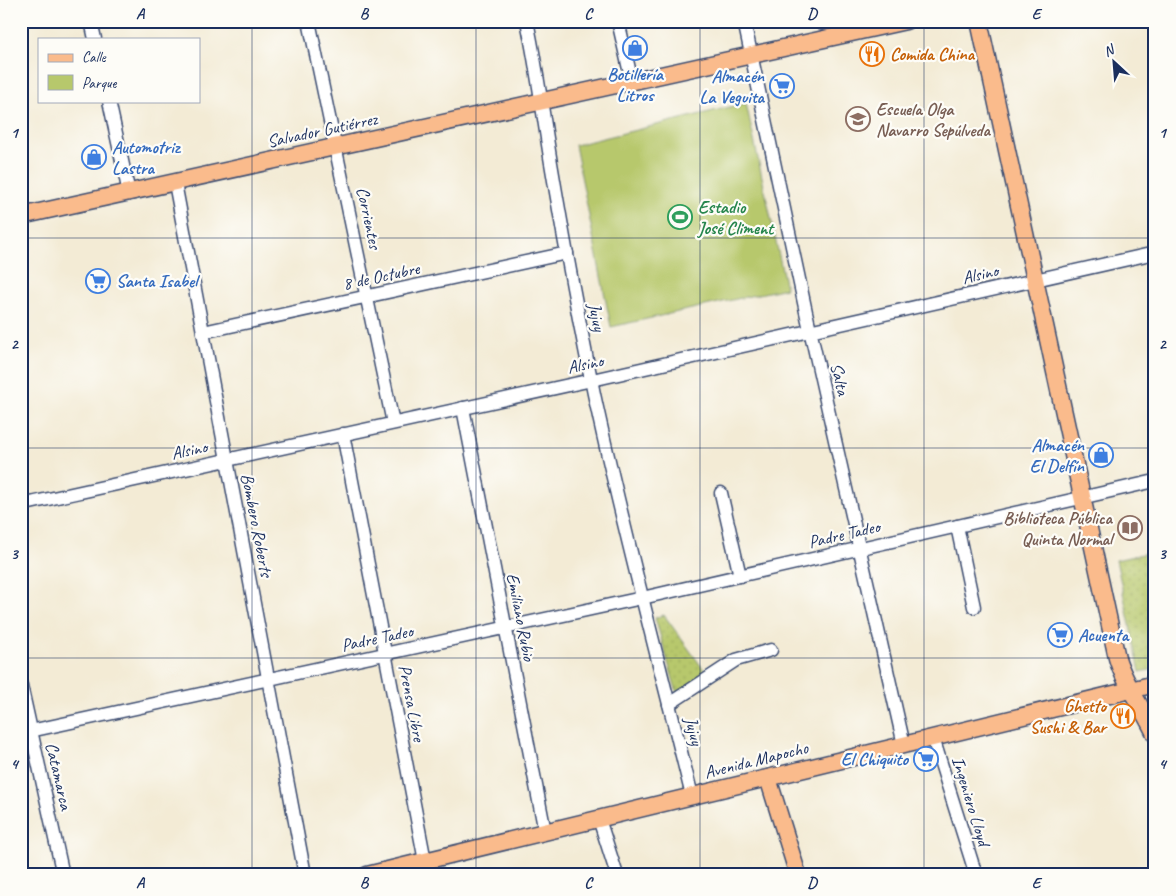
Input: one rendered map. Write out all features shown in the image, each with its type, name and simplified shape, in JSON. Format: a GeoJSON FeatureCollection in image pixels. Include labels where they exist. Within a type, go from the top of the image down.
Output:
{"type":"FeatureCollection","features":[{"type":"Feature","properties":{"kind":"main road","name":"Salvador Gutiérrez"},"geometry":{"type":"LineString","coordinates":[[21,216],[906,21]]}},
{"type":"Feature","properties":{"kind":"main road"},"geometry":{"type":"LineString","coordinates":[[979,21],[1117,658],[1125,679],[1155,734]]}},
{"type":"Feature","properties":{"kind":"main road","name":"Avenida Mapocho"},"geometry":{"type":"LineString","coordinates":[[367,875],[393,872],[424,861],[1155,684]]}},
{"type":"Feature","properties":{"kind":"main road"},"geometry":{"type":"LineString","coordinates":[[768,778],[798,875]]}},
{"type":"Feature","properties":{"kind":"street"},"geometry":{"type":"LineString","coordinates":[[91,21],[95,38]]}},
{"type":"Feature","properties":{"kind":"street","name":"Corrientes"},"geometry":{"type":"LineString","coordinates":[[309,21],[337,147],[393,423]]}},
{"type":"Feature","properties":{"kind":"street","name":"Jujuy"},"geometry":{"type":"LineString","coordinates":[[526,21],[542,102],[567,253],[628,549],[692,796]]}},
{"type":"Feature","properties":{"kind":"street"},"geometry":{"type":"LineString","coordinates":[[618,21],[632,82]]}},
{"type":"Feature","properties":{"kind":"street","name":"Salta"},"geometry":{"type":"LineString","coordinates":[[744,21],[904,745]]}},
{"type":"Feature","properties":{"kind":"street"},"geometry":{"type":"LineString","coordinates":[[109,102],[129,193]]}},
{"type":"Feature","properties":{"kind":"street","name":"Bombero Roberts"},"geometry":{"type":"LineString","coordinates":[[175,183],[306,875]]}},
{"type":"Feature","properties":{"kind":"street","name":"8 de Octubre"},"geometry":{"type":"LineString","coordinates":[[203,332],[567,253]]}},
{"type":"Feature","properties":{"kind":"street","name":"Alsino"},"geometry":{"type":"LineString","coordinates":[[21,505],[592,380],[1155,253]]}},
{"type":"Feature","properties":{"kind":"street","name":"Emiliano Rubio"},"geometry":{"type":"LineString","coordinates":[[463,408],[545,832]]}},
{"type":"Feature","properties":{"kind":"street","name":"Prensa Libre"},"geometry":{"type":"LineString","coordinates":[[343,434],[424,861]]}},
{"type":"Feature","properties":{"kind":"street","name":"Padre Tadeo"},"geometry":{"type":"LineString","coordinates":[[26,732],[642,598],[1155,481]]}},
{"type":"Feature","properties":{"kind":"street"},"geometry":{"type":"LineString","coordinates":[[721,494],[740,576]]}},
{"type":"Feature","properties":{"kind":"street"},"geometry":{"type":"LineString","coordinates":[[957,526],[974,607]]}},
{"type":"Feature","properties":{"kind":"street","name":"Jujuy"},"geometry":{"type":"LineString","coordinates":[[669,704],[736,660],[771,650]]}},
{"type":"Feature","properties":{"kind":"street","name":"Catamarca"},"geometry":{"type":"LineString","coordinates":[[21,685],[26,732],[63,875]]}},
{"type":"Feature","properties":{"kind":"street","name":"Ingeniero Lloyd"},"geometry":{"type":"LineString","coordinates":[[933,738],[976,875]]}},
{"type":"Feature","properties":{"kind":"street"},"geometry":{"type":"LineString","coordinates":[[599,819],[617,875]]}},
{"type":"Feature","properties":{"kind":"green space","name":"Estadio José Climent"},"geometry":{"type":"Polygon","coordinates":[[[746,103],[786,288],[611,327],[575,145],[746,103]]]}},
{"type":"Feature","properties":{"kind":"green space"},"geometry":{"type":"Polygon","coordinates":[[[1155,551],[1155,669],[1140,672],[1116,560],[1155,551]]]}},
{"type":"Feature","properties":{"kind":"green space"},"geometry":{"type":"Polygon","coordinates":[[[664,615],[707,674],[677,693],[655,618],[664,615]]]}},
{"type":"Feature","properties":{"kind":"place","name":"Botillería Litros"},"geometry":{"type":"Point","coordinates":[635,48]}},
{"type":"Feature","properties":{"kind":"place","name":"Comida China"},"geometry":{"type":"Point","coordinates":[872,54]}},
{"type":"Feature","properties":{"kind":"place","name":"Almacén La Veguita"},"geometry":{"type":"Point","coordinates":[782,86]}},
{"type":"Feature","properties":{"kind":"place","name":"Escuela Olga Navarro Sepúlveda"},"geometry":{"type":"Point","coordinates":[858,119]}},
{"type":"Feature","properties":{"kind":"place","name":"Automotriz Lastra"},"geometry":{"type":"Point","coordinates":[94,157]}},
{"type":"Feature","properties":{"kind":"place","name":"Estadio José Climent"},"geometry":{"type":"Point","coordinates":[680,217]}},
{"type":"Feature","properties":{"kind":"place","name":"Santa Isabel"},"geometry":{"type":"Point","coordinates":[98,281]}},
{"type":"Feature","properties":{"kind":"place","name":"Almacén El Delfín"},"geometry":{"type":"Point","coordinates":[1101,455]}},
{"type":"Feature","properties":{"kind":"place","name":"Biblioteca Pública Quinta Normal"},"geometry":{"type":"Point","coordinates":[1130,528]}},
{"type":"Feature","properties":{"kind":"place","name":"Acuenta"},"geometry":{"type":"Point","coordinates":[1060,635]}},
{"type":"Feature","properties":{"kind":"place","name":"Ghetto Sushi & Bar"},"geometry":{"type":"Point","coordinates":[1123,716]}},
{"type":"Feature","properties":{"kind":"place","name":"El Chiquito"},"geometry":{"type":"Point","coordinates":[926,759]}}]}
